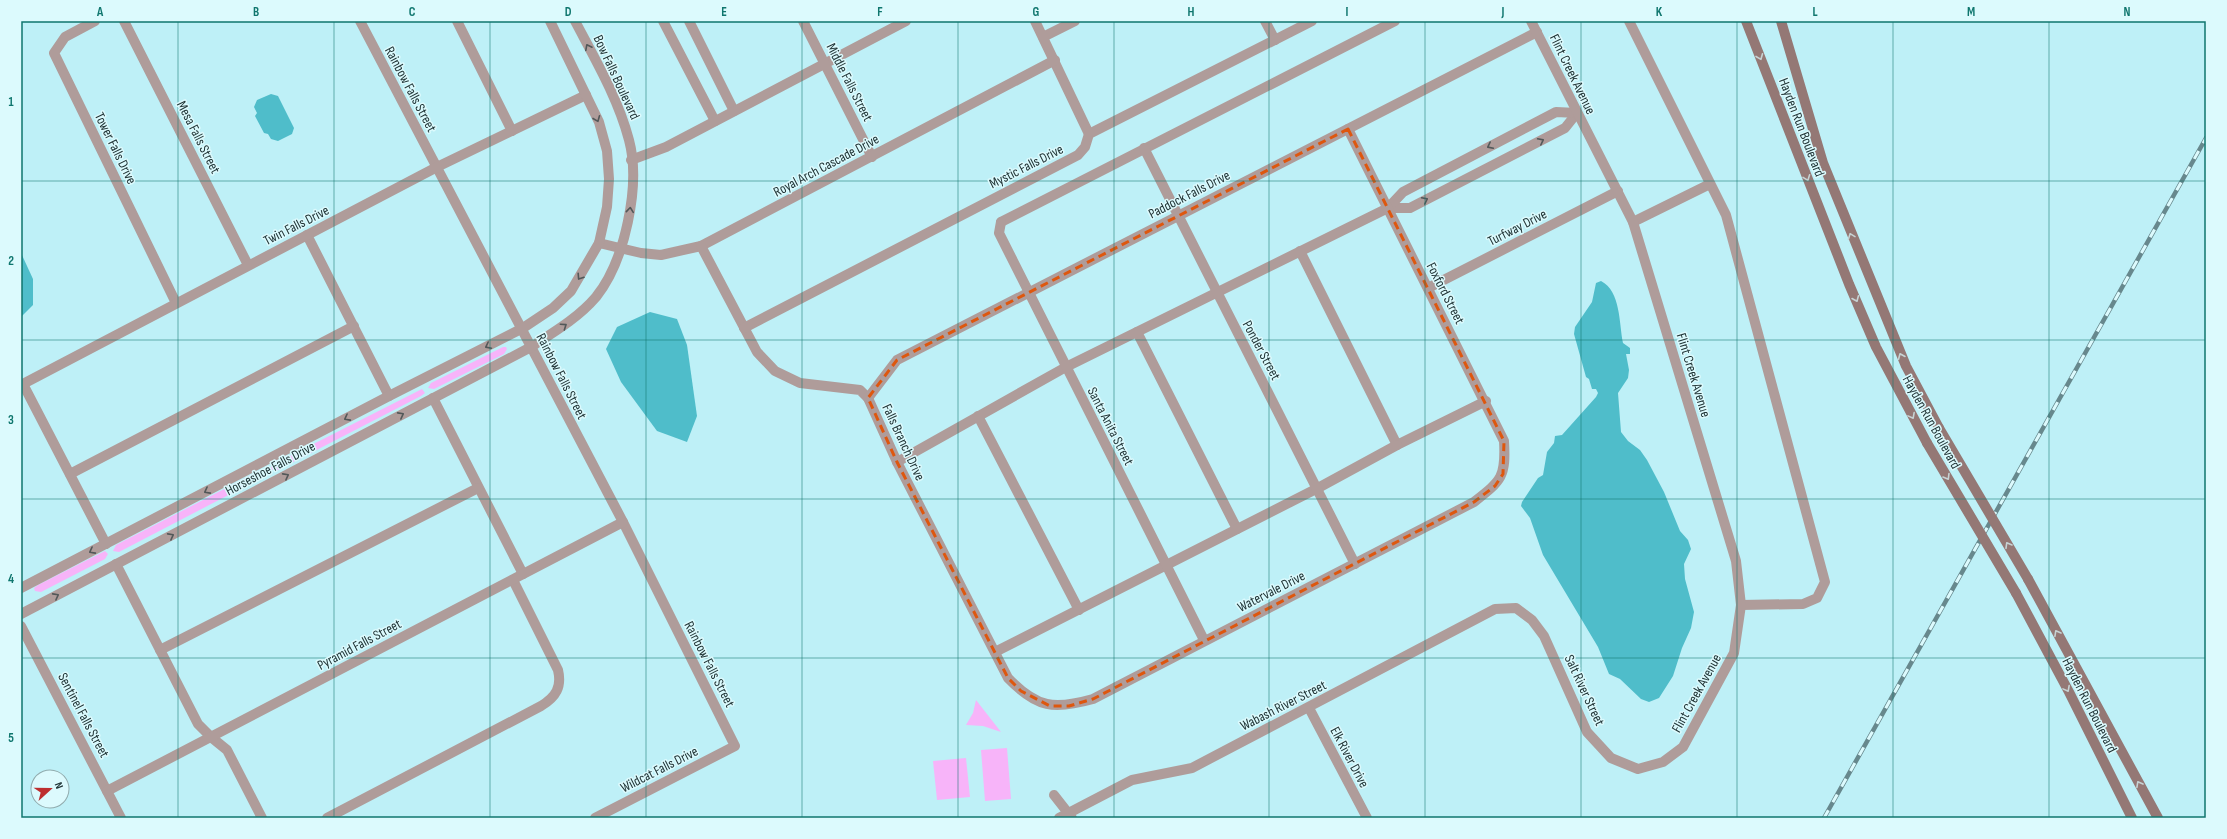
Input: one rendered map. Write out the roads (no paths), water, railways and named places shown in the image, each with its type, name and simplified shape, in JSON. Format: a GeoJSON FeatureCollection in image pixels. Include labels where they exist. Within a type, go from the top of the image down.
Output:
{"type":"FeatureCollection","features":[{"type":"Feature","properties":{"kind":"main road","name":"Hayden Run Boulevard"},"geometry":{"type":"LineString","coordinates":[[1746,21],[1849,284],[1876,347],[1927,443],[2016,593],[2069,692],[2132,818]]}},
{"type":"Feature","properties":{"kind":"main road","name":"Hayden Run Boulevard"},"geometry":{"type":"LineString","coordinates":[[1781,21],[1828,177],[1906,366],[1939,428],[2028,579],[2158,818]]}},
{"type":"Feature","properties":{"kind":"street","name":"Tower Falls Drive"},"geometry":{"type":"LineString","coordinates":[[95,21],[65,37],[54,53],[176,303]]}},
{"type":"Feature","properties":{"kind":"street","name":"Mesa Falls Street"},"geometry":{"type":"LineString","coordinates":[[124,21],[248,265]]}},
{"type":"Feature","properties":{"kind":"street","name":"Rainbow Falls Street"},"geometry":{"type":"LineString","coordinates":[[360,21],[523,328],[531,347],[623,522],[735,746]]}},
{"type":"Feature","properties":{"kind":"street"},"geometry":{"type":"LineString","coordinates":[[457,21],[512,131]]}},
{"type":"Feature","properties":{"kind":"street"},"geometry":{"type":"LineString","coordinates":[[523,328],[553,308],[571,291],[599,243],[606,206],[609,179],[608,151],[599,122],[550,21]]}},
{"type":"Feature","properties":{"kind":"street","name":"Bow Falls Boulevard"},"geometry":{"type":"LineString","coordinates":[[531,347],[571,321],[597,296],[622,248],[630,212],[630,141],[620,112],[575,21]]}},
{"type":"Feature","properties":{"kind":"street"},"geometry":{"type":"LineString","coordinates":[[663,21],[715,121]]}},
{"type":"Feature","properties":{"kind":"street"},"geometry":{"type":"LineString","coordinates":[[688,21],[734,111]]}},
{"type":"Feature","properties":{"kind":"street","name":"Middle Falls Street"},"geometry":{"type":"LineString","coordinates":[[803,21],[872,156]]}},
{"type":"Feature","properties":{"kind":"street"},"geometry":{"type":"LineString","coordinates":[[1035,21],[1055,60],[1089,134],[1312,21]]}},
{"type":"Feature","properties":{"kind":"street"},"geometry":{"type":"LineString","coordinates":[[1043,37],[1075,21]]}},
{"type":"Feature","properties":{"kind":"street"},"geometry":{"type":"LineString","coordinates":[[1266,21],[1275,40]]}},
{"type":"Feature","properties":{"kind":"street"},"geometry":{"type":"LineString","coordinates":[[1144,148],[1395,21]]}},
{"type":"Feature","properties":{"kind":"street","name":"Flint Creek Avenue"},"geometry":{"type":"LineString","coordinates":[[1531,21],[1634,222],[1736,562],[1741,605],[1734,653],[1683,747]]}},
{"type":"Feature","properties":{"kind":"street"},"geometry":{"type":"LineString","coordinates":[[1629,21],[1726,215],[1825,582],[1817,598],[1803,604],[1741,605]]}},
{"type":"Feature","properties":{"kind":"street"},"geometry":{"type":"LineString","coordinates":[[631,160],[666,146],[715,121],[901,22]]}},
{"type":"Feature","properties":{"kind":"street","name":"Paddock Falls Drive"},"geometry":{"type":"LineString","coordinates":[[868,398],[897,360],[1028,291],[1537,32]]}},
{"type":"Feature","properties":{"kind":"street","name":"Royal Arch Cascade Drive"},"geometry":{"type":"LineString","coordinates":[[599,243],[642,253],[661,255],[701,246],[1055,60]]}},
{"type":"Feature","properties":{"kind":"street","name":"Twin Falls Drive"},"geometry":{"type":"LineString","coordinates":[[22,384],[437,167],[586,94]]}},
{"type":"Feature","properties":{"kind":"street"},"geometry":{"type":"LineString","coordinates":[[897,462],[1066,366],[1388,208],[1403,192],[1556,112],[1577,113]]}},
{"type":"Feature","properties":{"kind":"street"},"geometry":{"type":"LineString","coordinates":[[1388,208],[1410,208],[1565,128],[1577,113]]}},
{"type":"Feature","properties":{"kind":"street","name":"Foxford Street"},"geometry":{"type":"LineString","coordinates":[[1348,129],[1486,401],[1504,441],[1505,464],[1503,474]]}},
{"type":"Feature","properties":{"kind":"street","name":"Mystic Falls Drive"},"geometry":{"type":"LineString","coordinates":[[744,328],[1078,155],[1085,147],[1089,134]]}},
{"type":"Feature","properties":{"kind":"street","name":"Ponder Street"},"geometry":{"type":"LineString","coordinates":[[1144,148],[1216,293],[1318,488],[1355,564]]}},
{"type":"Feature","properties":{"kind":"street","name":"Santa Anita Street"},"geometry":{"type":"LineString","coordinates":[[1144,148],[1002,222],[999,233],[1204,640]]}},
{"type":"Feature","properties":{"kind":"street"},"geometry":{"type":"LineString","coordinates":[[1634,222],[1710,184]]}},
{"type":"Feature","properties":{"kind":"street","name":"Turfway Drive"},"geometry":{"type":"LineString","coordinates":[[1428,288],[1618,191]]}},
{"type":"Feature","properties":{"kind":"street"},"geometry":{"type":"LineString","coordinates":[[307,235],[389,396]]}},
{"type":"Feature","properties":{"kind":"street","name":"Falls Branch Drive"},"geometry":{"type":"LineString","coordinates":[[701,246],[756,352],[775,371],[800,383],[860,390],[868,398],[897,462],[1008,678],[1020,691],[1041,703]]}},
{"type":"Feature","properties":{"kind":"street"},"geometry":{"type":"LineString","coordinates":[[1300,251],[1397,445]]}},
{"type":"Feature","properties":{"kind":"street"},"geometry":{"type":"LineString","coordinates":[[70,474],[354,326]]}},
{"type":"Feature","properties":{"kind":"street","name":"Horseshoe Falls Drive"},"geometry":{"type":"LineString","coordinates":[[21,588],[389,396],[523,328]]}},
{"type":"Feature","properties":{"kind":"street"},"geometry":{"type":"LineString","coordinates":[[1137,332],[1237,529]]}},
{"type":"Feature","properties":{"kind":"street","name":"Horseshoe Falls Drive"},"geometry":{"type":"LineString","coordinates":[[21,614],[531,347]]}},
{"type":"Feature","properties":{"kind":"street"},"geometry":{"type":"LineString","coordinates":[[22,384],[106,544]]}},
{"type":"Feature","properties":{"kind":"street"},"geometry":{"type":"LineString","coordinates":[[433,398],[523,574]]}},
{"type":"Feature","properties":{"kind":"street"},"geometry":{"type":"LineString","coordinates":[[995,652],[1318,488],[1397,445],[1486,401]]}},
{"type":"Feature","properties":{"kind":"street"},"geometry":{"type":"LineString","coordinates":[[978,416],[1078,610]]}},
{"type":"Feature","properties":{"kind":"street","name":"Watervale Drive"},"geometry":{"type":"LineString","coordinates":[[1041,703],[1050,706],[1069,706],[1093,699],[1204,640],[1474,502],[1495,486],[1503,474]]}},
{"type":"Feature","properties":{"kind":"street"},"geometry":{"type":"LineString","coordinates":[[160,650],[478,488]]}},
{"type":"Feature","properties":{"kind":"street","name":"Pyramid Falls Street"},"geometry":{"type":"LineString","coordinates":[[107,791],[623,522]]}},
{"type":"Feature","properties":{"kind":"street"},"geometry":{"type":"LineString","coordinates":[[116,564],[198,724],[227,750],[262,818]]}},
{"type":"Feature","properties":{"kind":"street"},"geometry":{"type":"LineString","coordinates":[[327,818],[541,706],[556,694],[559,687],[558,670],[513,580]]}},
{"type":"Feature","properties":{"kind":"street","name":"Salt River Street"},"geometry":{"type":"LineString","coordinates":[[1516,608],[1532,620],[1544,636],[1587,732],[1611,758],[1638,769],[1663,762],[1683,747]]}},
{"type":"Feature","properties":{"kind":"street","name":"Wabash River Street"},"geometry":{"type":"LineString","coordinates":[[1066,816],[1132,780],[1192,768],[1309,708],[1495,609],[1516,608]]}},
{"type":"Feature","properties":{"kind":"street","name":"Sentinel Falls Street"},"geometry":{"type":"LineString","coordinates":[[21,626],[121,818]]}},
{"type":"Feature","properties":{"kind":"street","name":"Elk River Drive"},"geometry":{"type":"LineString","coordinates":[[1309,708],[1367,818]]}},
{"type":"Feature","properties":{"kind":"street","name":"Wildcat Falls Drive"},"geometry":{"type":"LineString","coordinates":[[596,818],[735,746]]}},
{"type":"Feature","properties":{"kind":"street"},"geometry":{"type":"LineString","coordinates":[[1054,795],[1066,816]]}},
{"type":"Feature","properties":{"kind":"water"},"geometry":{"type":"Polygon","coordinates":[[[271,94],[278,96],[294,128],[292,134],[278,141],[271,139],[268,134],[264,133],[255,116],[257,113],[254,107],[257,100],[271,94]]]}},
{"type":"Feature","properties":{"kind":"water"},"geometry":{"type":"Polygon","coordinates":[[[21,253],[33,279],[33,305],[21,317],[21,253]]]}},
{"type":"Feature","properties":{"kind":"water"},"geometry":{"type":"Polygon","coordinates":[[[1601,281],[1608,286],[1616,300],[1623,343],[1630,348],[1630,354],[1626,354],[1629,370],[1628,378],[1618,393],[1621,432],[1628,441],[1640,450],[1647,460],[1664,492],[1680,531],[1688,540],[1691,549],[1684,564],[1685,579],[1694,612],[1691,628],[1682,648],[1673,676],[1659,698],[1649,702],[1641,699],[1620,679],[1609,674],[1598,647],[1543,555],[1530,518],[1521,506],[1522,502],[1538,478],[1543,475],[1547,452],[1554,443],[1555,436],[1562,435],[1598,393],[1596,389],[1592,389],[1589,379],[1586,377],[1574,334],[1575,327],[1592,302],[1596,283],[1601,281]]]}},
{"type":"Feature","properties":{"kind":"water"},"geometry":{"type":"Polygon","coordinates":[[[650,312],[677,319],[687,345],[697,416],[687,442],[657,431],[621,382],[606,349],[617,327],[650,312]]]}},
{"type":"Feature","properties":{"kind":"railway"},"geometry":{"type":"LineString","coordinates":[[1824,818],[2206,138]]}}]}
